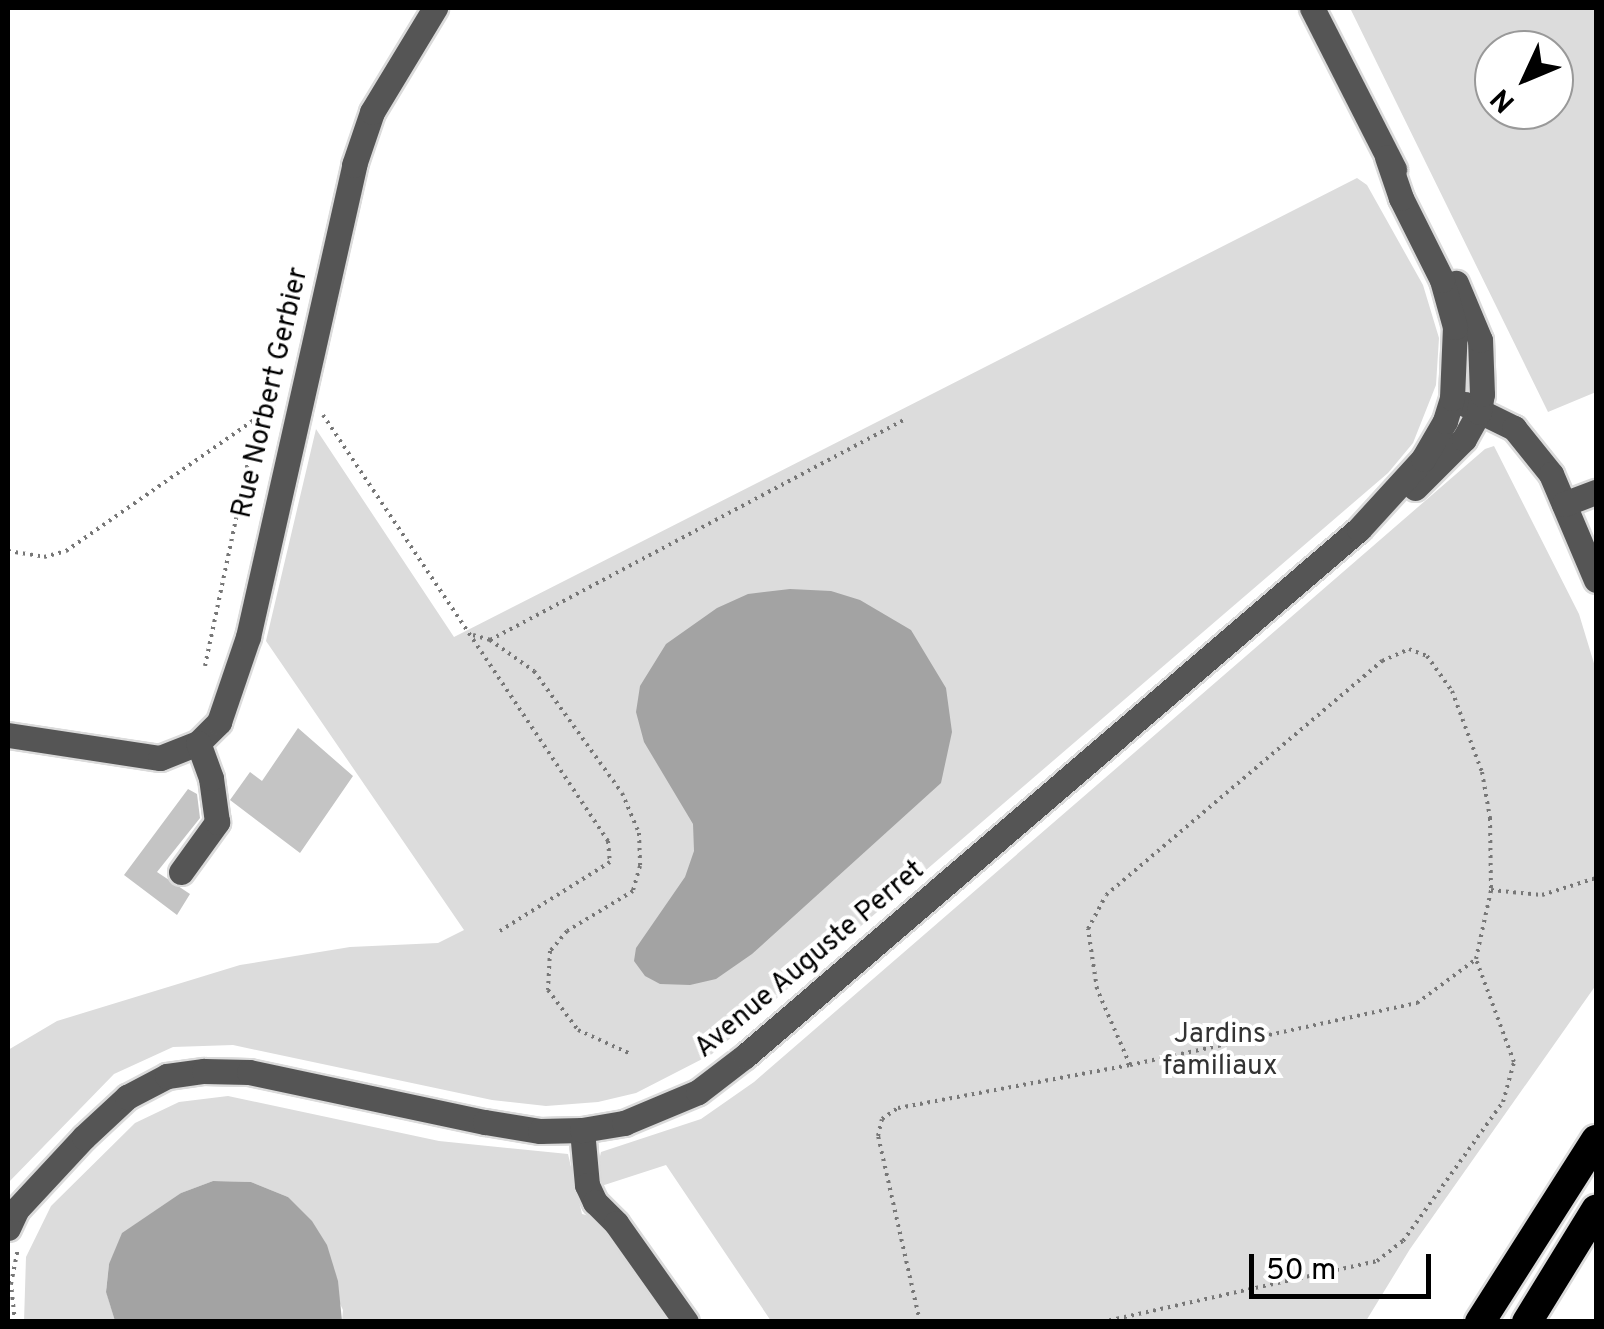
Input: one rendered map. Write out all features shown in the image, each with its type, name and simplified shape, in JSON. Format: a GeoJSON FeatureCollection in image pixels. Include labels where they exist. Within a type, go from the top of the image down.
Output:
{"type":"FeatureCollection","features":[{"type":"Feature","properties":{"kind":"highway"},"geometry":{"type":"LineString","coordinates":[[1480,1322],[1596,1140]]}},
{"type":"Feature","properties":{"kind":"highway"},"geometry":{"type":"LineString","coordinates":[[1527,1322],[1596,1210]]}},
{"type":"Feature","properties":{"kind":"street","name":"Rue Norbert Gerbier"},"geometry":{"type":"LineString","coordinates":[[198,743],[226,708],[247,642],[297,408],[362,141],[372,112],[435,8]]}},
{"type":"Feature","properties":{"kind":"street"},"geometry":{"type":"LineString","coordinates":[[1312,8],[1475,324],[1484,375],[1479,412]]}},
{"type":"Feature","properties":{"kind":"street","name":"Avenue Auguste Perret"},"geometry":{"type":"LineString","coordinates":[[15,1234],[17,1209],[84,1137],[126,1097],[167,1076],[204,1071],[249,1072],[504,1125],[540,1131],[582,1130],[624,1123],[698,1092],[745,1056],[1359,529],[1423,459],[1445,421],[1452,398],[1457,351],[1450,304],[1387,157]]}},
{"type":"Feature","properties":{"kind":"street"},"geometry":{"type":"LineString","coordinates":[[1452,398],[1518,432],[1551,474],[1596,580]]}},
{"type":"Feature","properties":{"kind":"street","name":"Avenue Auguste Perret"},"geometry":{"type":"LineString","coordinates":[[1359,529],[1393,509],[1442,464],[1479,412]]}},
{"type":"Feature","properties":{"kind":"street"},"geometry":{"type":"LineString","coordinates":[[1564,504],[1596,492]]}},
{"type":"Feature","properties":{"kind":"street"},"geometry":{"type":"LineString","coordinates":[[8,736],[146,759],[173,756],[198,743],[211,778],[217,822],[181,872]]}},
{"type":"Feature","properties":{"kind":"street"},"geometry":{"type":"LineString","coordinates":[[582,1130],[587,1185],[594,1202],[616,1222],[686,1322]]}},
{"type":"Feature","properties":{"kind":"path"},"geometry":{"type":"LineString","coordinates":[[8,551],[44,557],[66,551],[275,405],[328,416],[608,842],[610,862],[498,933]]}},
{"type":"Feature","properties":{"kind":"path"},"geometry":{"type":"LineString","coordinates":[[205,666],[258,414]]}},
{"type":"Feature","properties":{"kind":"path"},"geometry":{"type":"LineString","coordinates":[[490,640],[904,420]]}},
{"type":"Feature","properties":{"kind":"path"},"geometry":{"type":"LineString","coordinates":[[472,635],[490,640],[534,671],[622,793],[639,832],[640,866],[634,891],[567,931],[550,951],[548,990],[578,1030],[631,1054]]}},
{"type":"Feature","properties":{"kind":"path"},"geometry":{"type":"LineString","coordinates":[[1102,1322],[1377,1261],[1403,1242],[1503,1102],[1514,1062],[1476,959],[1491,890],[1490,818],[1482,772],[1452,690],[1427,656],[1409,649],[1382,661],[1106,894],[1088,929],[1097,989],[1130,1066]]}},
{"type":"Feature","properties":{"kind":"path"},"geometry":{"type":"LineString","coordinates":[[1491,890],[1542,894],[1596,878]]}},
{"type":"Feature","properties":{"kind":"path"},"geometry":{"type":"LineString","coordinates":[[920,1322],[878,1136],[882,1119],[898,1108],[1130,1066],[1417,1003],[1476,959]]}},
{"type":"Feature","properties":{"kind":"path"},"geometry":{"type":"LineString","coordinates":[[14,1322],[11,1284],[15,1234]]}},
{"type":"Feature","properties":{"kind":"green space"},"geometry":{"type":"Polygon","coordinates":[[[1350,8],[1596,8],[1596,392],[1548,412],[1350,8]]]}},
{"type":"Feature","properties":{"kind":"green space"},"geometry":{"type":"Polygon","coordinates":[[[1357,178],[1367,185],[1423,285],[1439,338],[1436,385],[1413,443],[1388,473],[712,1054],[636,1093],[598,1102],[546,1106],[492,1100],[233,1045],[173,1047],[114,1074],[8,1183],[8,1050],[57,1021],[240,965],[350,947],[438,943],[464,930],[266,641],[316,429],[454,637],[1357,178]]]}},
{"type":"Feature","properties":{"kind":"green space","name":"Jardins familiaux"},"geometry":{"type":"Polygon","coordinates":[[[1494,446],[1579,614],[1596,670],[1596,985],[1410,1249],[1366,1321],[771,1321],[666,1165],[592,1189],[601,1152],[701,1119],[754,1082],[1485,449],[1494,446]]]}},
{"type":"Feature","properties":{"kind":"green space"},"geometry":{"type":"Polygon","coordinates":[[[228,1096],[439,1141],[568,1154],[582,1214],[601,1219],[667,1321],[342,1321],[343,1310],[288,1197],[251,1182],[213,1181],[181,1193],[109,1264],[106,1291],[115,1321],[24,1322],[26,1257],[51,1206],[135,1123],[179,1102],[228,1096]]]}},
{"type":"Feature","properties":{"kind":"shaded area"},"geometry":{"type":"Polygon","coordinates":[[[790,589],[831,591],[860,600],[911,630],[946,688],[952,732],[941,783],[752,954],[716,979],[690,985],[660,984],[645,976],[634,961],[636,948],[685,877],[694,851],[693,824],[644,742],[636,712],[640,686],[666,644],[717,608],[748,594],[790,589]]]}},
{"type":"Feature","properties":{"kind":"shaded area"},"geometry":{"type":"Polygon","coordinates":[[[213,1181],[251,1182],[288,1197],[312,1221],[327,1245],[338,1281],[342,1321],[115,1321],[106,1292],[109,1264],[122,1233],[181,1193],[213,1181]]]}},
{"type":"Feature","properties":{"kind":"building"},"geometry":{"type":"Polygon","coordinates":[[[298,728],[353,776],[300,853],[230,800],[250,772],[262,781],[298,728]]]}},
{"type":"Feature","properties":{"kind":"building"},"geometry":{"type":"Polygon","coordinates":[[[188,789],[197,794],[200,818],[157,872],[190,894],[177,915],[124,875],[188,789]]]}}]}
